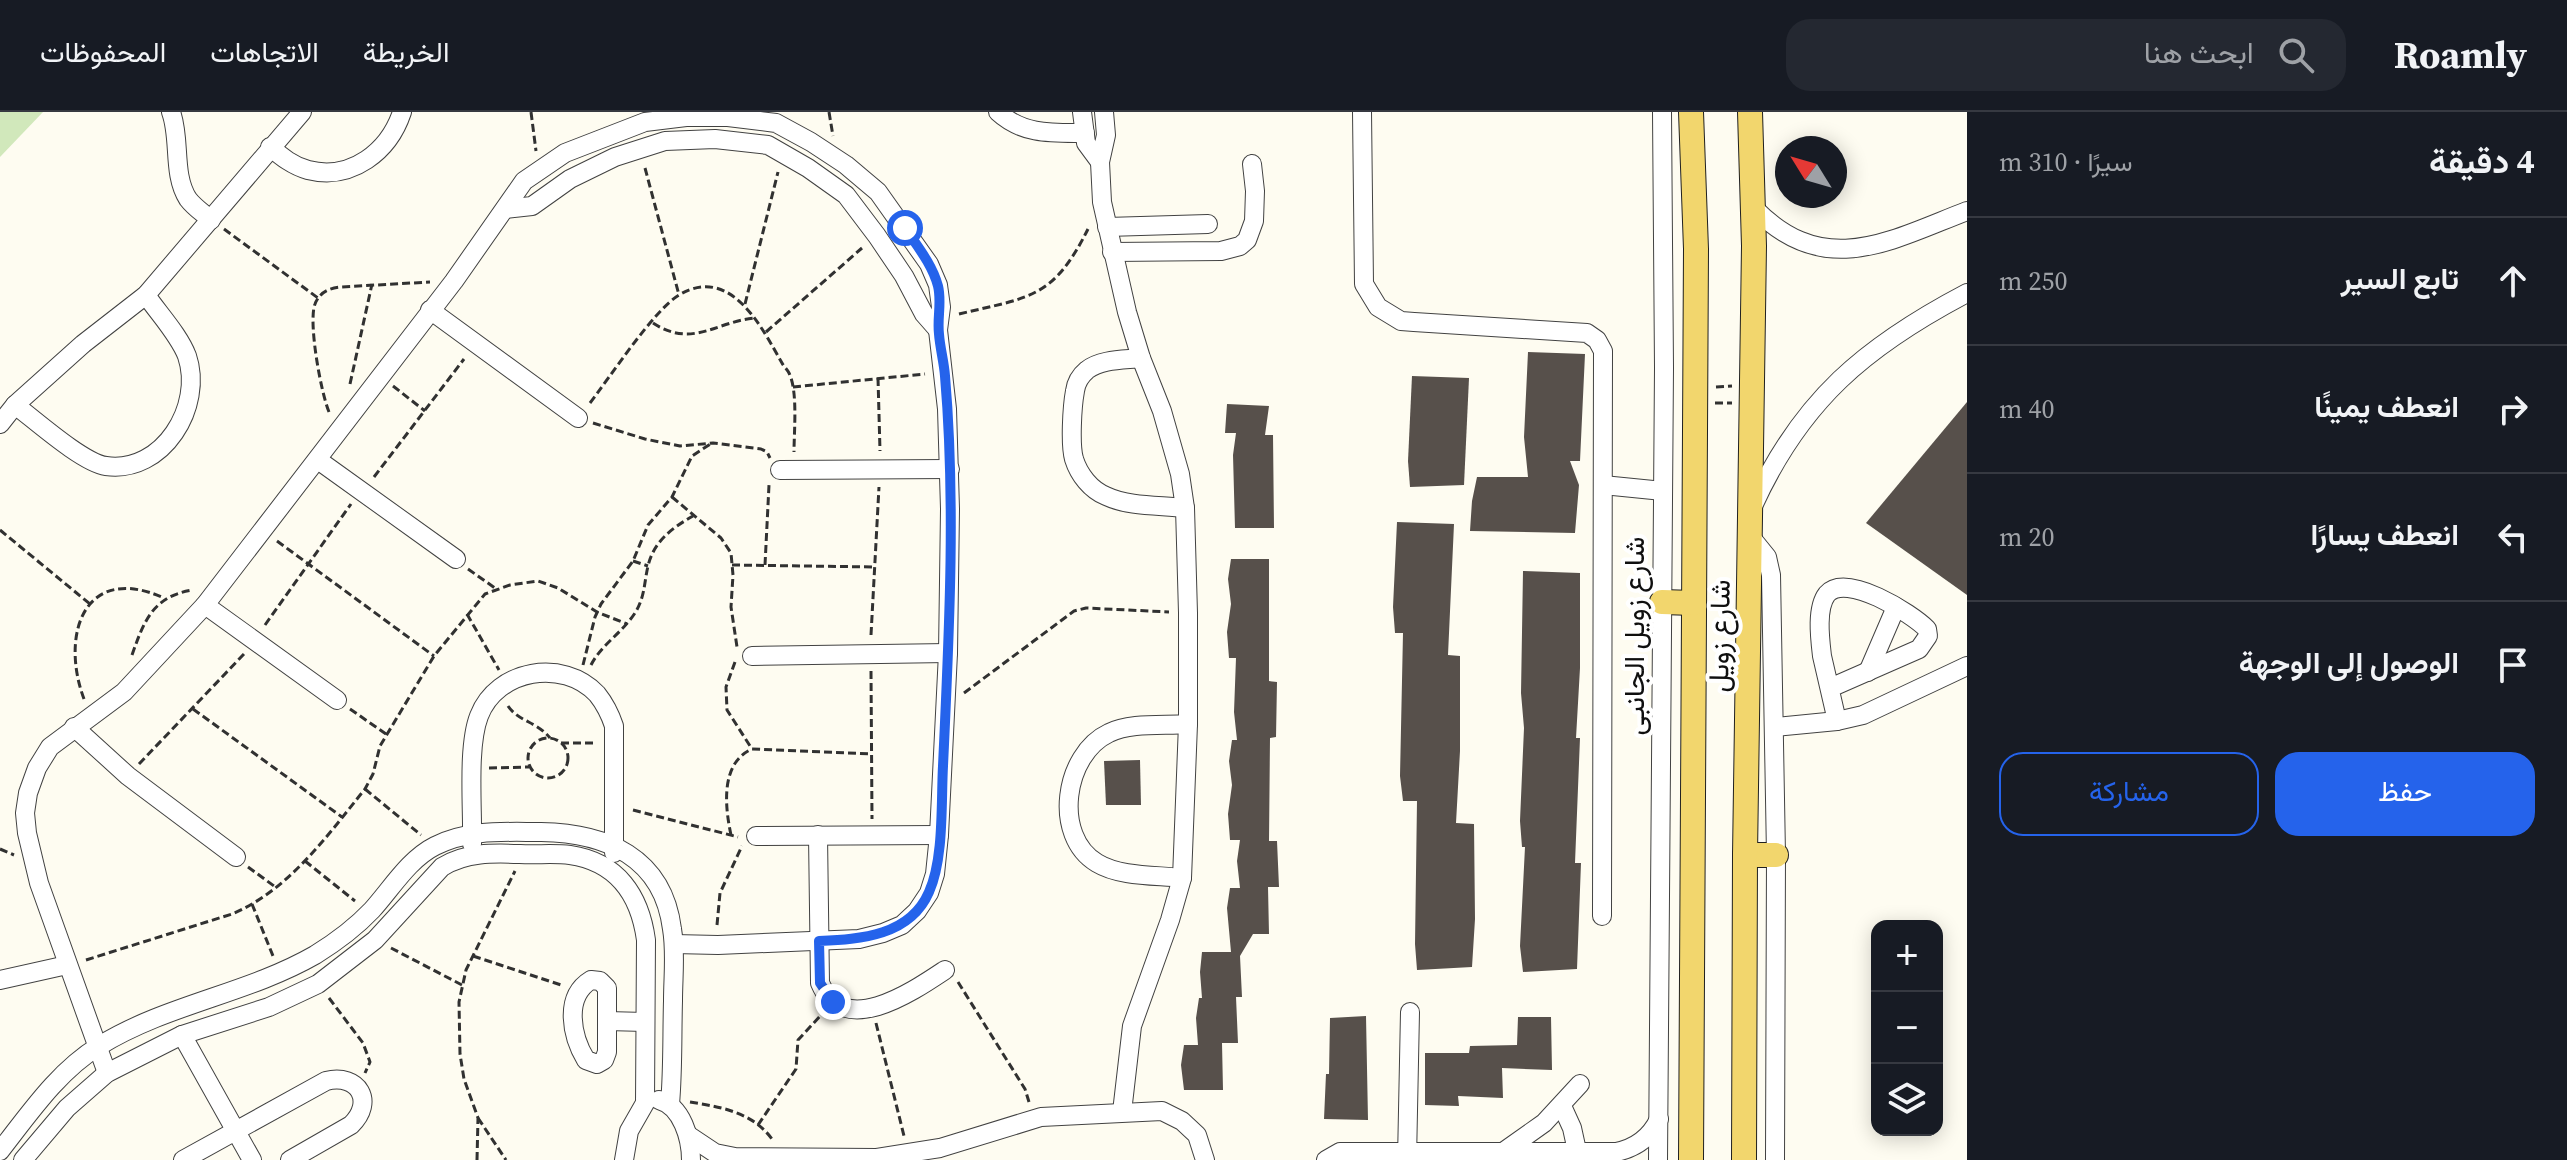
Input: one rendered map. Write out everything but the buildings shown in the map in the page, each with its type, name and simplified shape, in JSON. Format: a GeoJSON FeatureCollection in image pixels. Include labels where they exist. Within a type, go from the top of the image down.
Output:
{"type":"FeatureCollection","features":[{"type":"Feature","properties":{"kind":"main road","name":"شارع زويل"},"geometry":{"type":"LineString","coordinates":[[1691,112],[1696,249],[1691,1160]]}},
{"type":"Feature","properties":{"kind":"main road","name":"شارع زويل"},"geometry":{"type":"LineString","coordinates":[[1744,1160],[1754,208],[1750,112]]}},
{"type":"Feature","properties":{"kind":"main road"},"geometry":{"type":"LineString","coordinates":[[1662,602],[1694,603]]}},
{"type":"Feature","properties":{"kind":"main road"},"geometry":{"type":"LineString","coordinates":[[1745,855],[1776,855]]}},
{"type":"Feature","properties":{"kind":"street"},"geometry":{"type":"LineString","coordinates":[[171,112],[178,141],[180,182],[192,204],[211,220]]}},
{"type":"Feature","properties":{"kind":"street"},"geometry":{"type":"LineString","coordinates":[[0,424],[15,405],[83,344],[146,295],[302,112]]}},
{"type":"Feature","properties":{"kind":"street"},"geometry":{"type":"LineString","coordinates":[[270,147],[290,162],[309,170],[330,172],[350,169],[369,160],[385,146],[402,112]]}},
{"type":"Feature","properties":{"kind":"street"},"geometry":{"type":"LineString","coordinates":[[998,112],[1031,131],[1085,133]]}},
{"type":"Feature","properties":{"kind":"street"},"geometry":{"type":"LineString","coordinates":[[1082,112],[1086,143],[1100,162]]}},
{"type":"Feature","properties":{"kind":"street"},"geometry":{"type":"LineString","coordinates":[[1104,112],[1106,135],[1100,162],[1102,202],[1112,252],[1141,358],[1162,411],[1180,474],[1185,508],[1188,613],[1188,724],[1182,878],[1167,932],[1132,1026],[1122,1112]]}},
{"type":"Feature","properties":{"kind":"street"},"geometry":{"type":"LineString","coordinates":[[1362,112],[1362,270],[1370,297],[1378,307],[1401,321],[1587,333],[1603,351],[1602,916]]}},
{"type":"Feature","properties":{"kind":"street","name":"شارع زويل الجانبى"},"geometry":{"type":"LineString","coordinates":[[1658,1160],[1663,491],[1662,112]]}},
{"type":"Feature","properties":{"kind":"street"},"geometry":{"type":"LineString","coordinates":[[107,1073],[39,883],[25,813],[37,768],[50,747],[124,692],[205,605],[454,281],[513,194],[538,171],[578,148],[645,122],[686,117],[728,117],[776,123],[846,165],[878,192],[929,264],[938,285],[950,469],[948,653],[939,835],[935,874],[929,893],[917,911],[902,925],[883,933],[859,939],[674,944]]}},
{"type":"Feature","properties":{"kind":"street"},"geometry":{"type":"LineString","coordinates":[[775,149],[776,123]]}},
{"type":"Feature","properties":{"kind":"street"},"geometry":{"type":"LineString","coordinates":[[505,209],[532,206],[570,179],[639,148],[665,141],[715,139],[775,149],[846,195],[904,276],[924,314],[939,324]]}},
{"type":"Feature","properties":{"kind":"street"},"geometry":{"type":"LineString","coordinates":[[1112,252],[1221,251],[1240,246],[1247,240],[1254,221],[1252,164]]}},
{"type":"Feature","properties":{"kind":"street"},"geometry":{"type":"LineString","coordinates":[[1754,208],[1775,227],[1799,241],[1843,250],[1873,246],[1967,211]]}},
{"type":"Feature","properties":{"kind":"street"},"geometry":{"type":"LineString","coordinates":[[1107,227],[1208,224]]}},
{"type":"Feature","properties":{"kind":"street"},"geometry":{"type":"LineString","coordinates":[[1775,1160],[1776,855],[1771,575],[1750,524],[1780,453],[1812,409],[1842,377],[1907,325],[1967,293]]}},
{"type":"Feature","properties":{"kind":"street"},"geometry":{"type":"LineString","coordinates":[[15,405],[87,459],[107,466],[130,463],[161,448],[182,421],[191,388],[190,370],[186,353],[146,295]]}},
{"type":"Feature","properties":{"kind":"street"},"geometry":{"type":"LineString","coordinates":[[430,310],[578,418]]}},
{"type":"Feature","properties":{"kind":"street"},"geometry":{"type":"LineString","coordinates":[[1141,358],[1102,363],[1080,377],[1075,389],[1073,457],[1091,487],[1105,496],[1121,501],[1185,508]]}},
{"type":"Feature","properties":{"kind":"street"},"geometry":{"type":"LineString","coordinates":[[318,460],[456,559]]}},
{"type":"Feature","properties":{"kind":"street"},"geometry":{"type":"LineString","coordinates":[[782,470],[950,469]]}},
{"type":"Feature","properties":{"kind":"street"},"geometry":{"type":"LineString","coordinates":[[1603,485],[1663,491]]}},
{"type":"Feature","properties":{"kind":"street"},"geometry":{"type":"LineString","coordinates":[[1830,688],[1919,649],[1925,643],[1927,629],[1896,607],[1863,591],[1841,587],[1829,592],[1823,604],[1820,636],[1830,688],[1837,721]]}},
{"type":"Feature","properties":{"kind":"street"},"geometry":{"type":"LineString","coordinates":[[205,605],[337,700]]}},
{"type":"Feature","properties":{"kind":"street"},"geometry":{"type":"LineString","coordinates":[[1868,672],[1896,607]]}},
{"type":"Feature","properties":{"kind":"street"},"geometry":{"type":"LineString","coordinates":[[741,654],[948,653]]}},
{"type":"Feature","properties":{"kind":"street"},"geometry":{"type":"LineString","coordinates":[[1775,727],[1837,721],[1863,715],[1967,666]]}},
{"type":"Feature","properties":{"kind":"street"},"geometry":{"type":"LineString","coordinates":[[472,855],[474,729],[481,711],[492,695],[506,683],[524,675],[543,672],[562,674],[596,693],[607,708],[614,726],[614,872]]}},
{"type":"Feature","properties":{"kind":"street"},"geometry":{"type":"LineString","coordinates":[[1182,878],[1112,869],[1097,863],[1085,853],[1075,835],[1069,815],[1069,795],[1078,766],[1095,740],[1111,731],[1188,724]]}},
{"type":"Feature","properties":{"kind":"street"},"geometry":{"type":"LineString","coordinates":[[74,727],[128,776],[236,857]]}},
{"type":"Feature","properties":{"kind":"street"},"geometry":{"type":"LineString","coordinates":[[0,1151],[53,1086],[97,1047],[165,1013],[260,982],[342,938],[369,913],[406,870],[434,846],[473,832],[571,832],[614,845],[651,875],[664,895],[674,944],[670,1101],[688,1135],[691,1160]]}},
{"type":"Feature","properties":{"kind":"street"},"geometry":{"type":"LineString","coordinates":[[818,835],[820,983],[833,1002],[844,1009],[858,1011],[872,1008],[899,997],[945,970]]}},
{"type":"Feature","properties":{"kind":"street"},"geometry":{"type":"LineString","coordinates":[[756,836],[939,835]]}},
{"type":"Feature","properties":{"kind":"street"},"geometry":{"type":"LineString","coordinates":[[23,1160],[67,1108],[107,1073],[182,1035],[269,1007],[318,984],[375,940],[442,867],[472,855],[492,853],[571,855],[614,872],[631,892],[642,913],[646,940],[645,1103],[629,1131],[624,1160]]}},
{"type":"Feature","properties":{"kind":"street"},"geometry":{"type":"LineString","coordinates":[[0,980],[67,965]]}},
{"type":"Feature","properties":{"kind":"street"},"geometry":{"type":"LineString","coordinates":[[591,980],[605,984],[607,988],[606,1056],[601,1063],[589,1063],[580,1051],[573,1029],[574,1006],[579,991],[591,980]]}},
{"type":"Feature","properties":{"kind":"street"},"geometry":{"type":"LineString","coordinates":[[1407,1156],[1410,1012]]}},
{"type":"Feature","properties":{"kind":"street"},"geometry":{"type":"LineString","coordinates":[[607,1021],[645,1022]]}},
{"type":"Feature","properties":{"kind":"street"},"geometry":{"type":"LineString","coordinates":[[182,1035],[252,1160]]}},
{"type":"Feature","properties":{"kind":"street"},"geometry":{"type":"LineString","coordinates":[[183,1160],[326,1081],[337,1078],[348,1080],[357,1087],[363,1107],[359,1118],[290,1160]]}},
{"type":"Feature","properties":{"kind":"street"},"geometry":{"type":"LineString","coordinates":[[1503,1152],[1544,1123],[1580,1084]]}},
{"type":"Feature","properties":{"kind":"street"},"geometry":{"type":"LineString","coordinates":[[645,1103],[670,1101]]}},
{"type":"Feature","properties":{"kind":"street"},"geometry":{"type":"LineString","coordinates":[[1562,1106],[1579,1156]]}},
{"type":"Feature","properties":{"kind":"street"},"geometry":{"type":"LineString","coordinates":[[688,1135],[715,1153],[745,1158],[877,1158],[909,1155],[970,1141],[1031,1120],[1162,1111],[1182,1121],[1197,1135],[1205,1160]]}},
{"type":"Feature","properties":{"kind":"street"},"geometry":{"type":"LineString","coordinates":[[1326,1160],[1340,1152],[1407,1156],[1503,1152],[1579,1156],[1627,1149],[1647,1138],[1659,1118]]}},
{"type":"Feature","properties":{"kind":"street"},"geometry":{"type":"LineString","coordinates":[[968,1160],[970,1141]]}},
{"type":"Feature","properties":{"kind":"path"},"geometry":{"type":"LineString","coordinates":[[531,112],[538,171]]}},
{"type":"Feature","properties":{"kind":"path"},"geometry":{"type":"LineString","coordinates":[[639,148],[679,295]]}},
{"type":"Feature","properties":{"kind":"path"},"geometry":{"type":"LineString","coordinates":[[745,305],[775,149]]}},
{"type":"Feature","properties":{"kind":"path"},"geometry":{"type":"LineString","coordinates":[[939,324],[1020,300],[1049,285],[1079,247],[1102,202]]}},
{"type":"Feature","properties":{"kind":"path"},"geometry":{"type":"LineString","coordinates":[[211,220],[318,298]]}},
{"type":"Feature","properties":{"kind":"path"},"geometry":{"type":"LineString","coordinates":[[766,332],[876,235]]}},
{"type":"Feature","properties":{"kind":"path"},"geometry":{"type":"LineString","coordinates":[[340,431],[330,415],[320,386],[313,314],[318,298],[331,288],[454,281]]}},
{"type":"Feature","properties":{"kind":"path"},"geometry":{"type":"LineString","coordinates":[[350,387],[372,284]]}},
{"type":"Feature","properties":{"kind":"path"},"geometry":{"type":"LineString","coordinates":[[695,289],[712,289],[729,294],[745,305],[766,332],[789,373],[792,387],[782,470],[764,450],[713,443],[680,446],[645,439],[578,418],[652,323],[679,295],[695,289]]}},
{"type":"Feature","properties":{"kind":"path"},"geometry":{"type":"LineString","coordinates":[[652,323],[670,332],[689,335],[707,332],[730,321],[756,318]]}},
{"type":"Feature","properties":{"kind":"path"},"geometry":{"type":"LineString","coordinates":[[128,776],[255,640],[361,491],[476,344]]}},
{"type":"Feature","properties":{"kind":"path"},"geometry":{"type":"LineString","coordinates":[[792,387],[945,372]]}},
{"type":"Feature","properties":{"kind":"path"},"geometry":{"type":"LineString","coordinates":[[381,377],[425,411]]}},
{"type":"Feature","properties":{"kind":"path"},"geometry":{"type":"LineString","coordinates":[[872,835],[871,654],[879,470],[878,378]]}},
{"type":"Feature","properties":{"kind":"path"},"geometry":{"type":"LineString","coordinates":[[1696,395],[1752,394]]}},
{"type":"Feature","properties":{"kind":"path"},"geometry":{"type":"LineString","coordinates":[[1696,395],[1752,394]]}},
{"type":"Feature","properties":{"kind":"path"},"geometry":{"type":"LineString","coordinates":[[579,681],[597,612],[633,561],[648,525],[672,497],[692,456],[713,443]]}},
{"type":"Feature","properties":{"kind":"path"},"geometry":{"type":"LineString","coordinates":[[765,565],[769,486]]}},
{"type":"Feature","properties":{"kind":"path"},"geometry":{"type":"LineString","coordinates":[[672,497],[721,538],[731,553],[731,607],[741,654],[726,687],[727,710],[752,749]]}},
{"type":"Feature","properties":{"kind":"path"},"geometry":{"type":"LineString","coordinates":[[579,681],[599,651],[627,624],[643,598],[652,553],[673,528],[693,516]]}},
{"type":"Feature","properties":{"kind":"path"},"geometry":{"type":"LineString","coordinates":[[0,530],[90,604]]}},
{"type":"Feature","properties":{"kind":"path"},"geometry":{"type":"LineString","coordinates":[[264,532],[434,656]]}},
{"type":"Feature","properties":{"kind":"path"},"geometry":{"type":"LineString","coordinates":[[456,559],[496,589]]}},
{"type":"Feature","properties":{"kind":"path"},"geometry":{"type":"LineString","coordinates":[[633,561],[648,566]]}},
{"type":"Feature","properties":{"kind":"path"},"geometry":{"type":"LineString","coordinates":[[732,565],[876,567]]}},
{"type":"Feature","properties":{"kind":"path"},"geometry":{"type":"LineString","coordinates":[[67,965],[232,914],[252,904],[294,874],[365,789],[387,735],[434,656],[485,594],[538,581],[627,624]]}},
{"type":"Feature","properties":{"kind":"path"},"geometry":{"type":"LineString","coordinates":[[124,692],[137,641],[153,611],[164,598],[220,586]]}},
{"type":"Feature","properties":{"kind":"path"},"geometry":{"type":"LineString","coordinates":[[91,715],[77,675],[74,647],[77,625],[90,604],[104,595],[121,590],[140,590],[164,598]]}},
{"type":"Feature","properties":{"kind":"path"},"geometry":{"type":"LineString","coordinates":[[946,708],[1074,611],[1086,608],[1188,613]]}},
{"type":"Feature","properties":{"kind":"path"},"geometry":{"type":"LineString","coordinates":[[467,614],[506,683],[504,696],[512,713],[537,725],[550,738],[561,743],[614,746]]}},
{"type":"Feature","properties":{"kind":"path"},"geometry":{"type":"LineString","coordinates":[[337,700],[387,735]]}},
{"type":"Feature","properties":{"kind":"path"},"geometry":{"type":"LineString","coordinates":[[193,709],[342,818]]}},
{"type":"Feature","properties":{"kind":"path"},"geometry":{"type":"LineString","coordinates":[[529,767],[531,747],[550,738]]}},
{"type":"Feature","properties":{"kind":"path"},"geometry":{"type":"LineString","coordinates":[[473,769],[529,767],[543,778],[559,775],[568,759],[561,743]]}},
{"type":"Feature","properties":{"kind":"path"},"geometry":{"type":"LineString","coordinates":[[731,835],[726,806],[729,780],[740,758],[752,749],[872,754]]}},
{"type":"Feature","properties":{"kind":"path"},"geometry":{"type":"LineString","coordinates":[[365,789],[434,846]]}},
{"type":"Feature","properties":{"kind":"path"},"geometry":{"type":"LineString","coordinates":[[614,805],[745,839],[720,893],[718,945]]}},
{"type":"Feature","properties":{"kind":"path"},"geometry":{"type":"LineString","coordinates":[[506,1160],[478,1118],[464,1079],[458,1020],[466,970],[523,854]]}},
{"type":"Feature","properties":{"kind":"path"},"geometry":{"type":"LineString","coordinates":[[236,857],[275,887]]}},
{"type":"Feature","properties":{"kind":"path"},"geometry":{"type":"LineString","coordinates":[[305,861],[369,913]]}},
{"type":"Feature","properties":{"kind":"path"},"geometry":{"type":"LineString","coordinates":[[252,904],[279,973]]}},
{"type":"Feature","properties":{"kind":"path"},"geometry":{"type":"LineString","coordinates":[[375,940],[462,985]]}},
{"type":"Feature","properties":{"kind":"path"},"geometry":{"type":"LineString","coordinates":[[473,956],[579,991]]}},
{"type":"Feature","properties":{"kind":"path"},"geometry":{"type":"LineString","coordinates":[[945,970],[951,971],[1025,1089],[1031,1120]]}},
{"type":"Feature","properties":{"kind":"path"},"geometry":{"type":"LineString","coordinates":[[318,984],[363,1043],[370,1062],[357,1087]]}},
{"type":"Feature","properties":{"kind":"path"},"geometry":{"type":"LineString","coordinates":[[758,1125],[796,1069],[798,1040],[833,1002]]}},
{"type":"Feature","properties":{"kind":"path"},"geometry":{"type":"LineString","coordinates":[[872,1008],[909,1155]]}},
{"type":"Feature","properties":{"kind":"path"},"geometry":{"type":"LineString","coordinates":[[670,1101],[724,1108],[758,1125],[788,1159]]}},
{"type":"Feature","properties":{"kind":"path"},"geometry":{"type":"LineString","coordinates":[[477,1160],[478,1118]]}},
{"type":"Feature","properties":{"kind":"green space"},"geometry":{"type":"Polygon","coordinates":[[[0,112],[43,112],[0,157],[0,112]]]}},
{"type":"Feature","properties":{"kind":"route"},"geometry":{"type":"LineString","coordinates":[[833,1002],[820,983],[819,941],[859,939],[902,925],[917,911],[929,893],[935,874],[939,835],[948,653],[950,509],[945,372],[938,330],[941,307],[938,285],[929,264],[905,228]]}}]}
